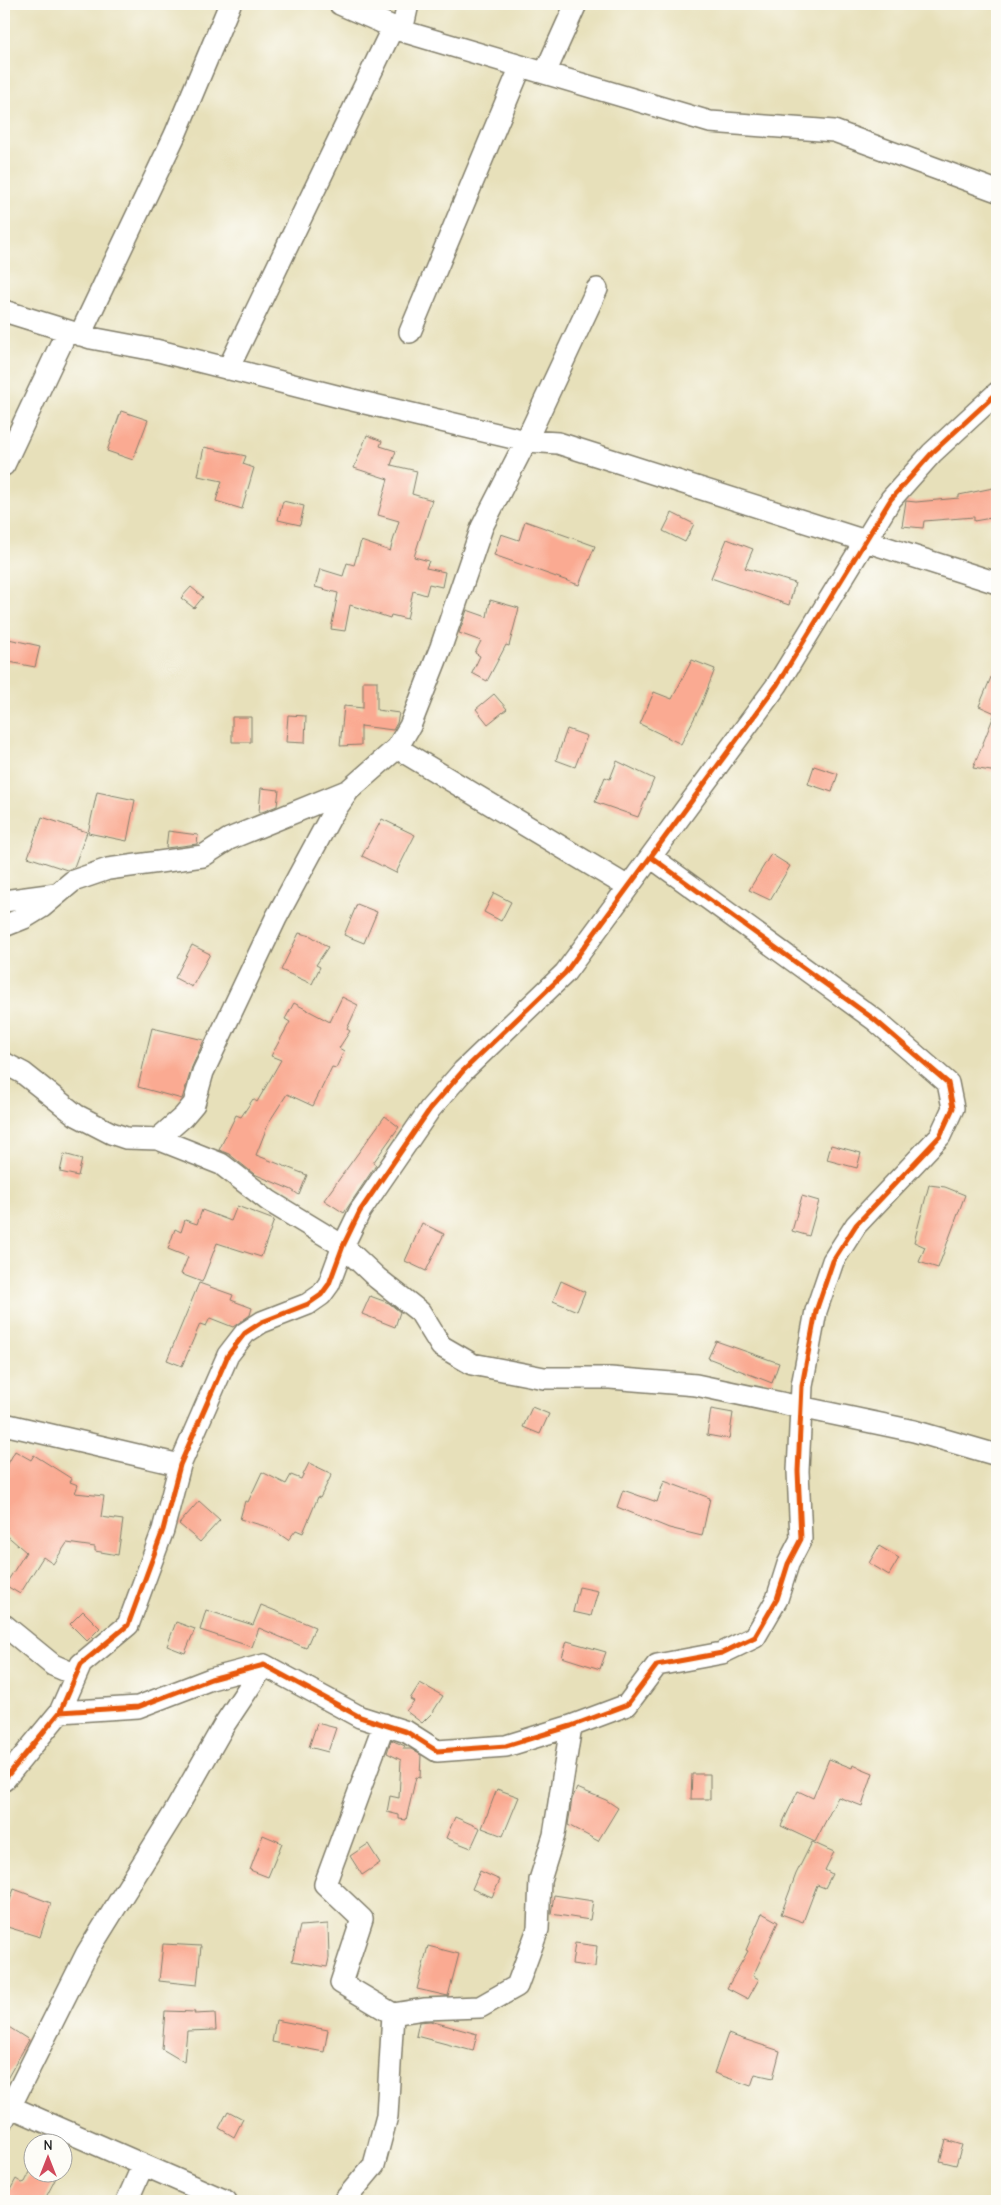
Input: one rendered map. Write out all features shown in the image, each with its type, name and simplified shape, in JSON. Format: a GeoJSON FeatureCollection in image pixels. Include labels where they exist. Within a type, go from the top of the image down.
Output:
{"type":"FeatureCollection","features":[{"type":"Feature","properties":{"kind":"street"},"geometry":{"type":"LineString","coordinates":[[4,465],[74,333],[174,135],[230,4]]}},
{"type":"Feature","properties":{"kind":"street"},"geometry":{"type":"LineString","coordinates":[[340,4],[398,29],[710,122],[834,131],[997,191]]}},
{"type":"Feature","properties":{"kind":"street"},"geometry":{"type":"LineString","coordinates":[[228,369],[398,29],[408,4]]}},
{"type":"Feature","properties":{"kind":"street"},"geometry":{"type":"LineString","coordinates":[[545,73],[576,4]]}},
{"type":"Feature","properties":{"kind":"street"},"geometry":{"type":"LineString","coordinates":[[410,332],[521,66]]}},
{"type":"Feature","properties":{"kind":"street"},"geometry":{"type":"LineString","coordinates":[[158,1139],[183,1117],[194,1104],[203,1072],[276,918],[331,816],[350,790],[397,748],[410,726],[440,648],[482,527],[526,441],[597,289]]}},
{"type":"Feature","properties":{"kind":"street"},"geometry":{"type":"LineString","coordinates":[[4,311],[74,333],[155,350],[526,441],[558,443],[997,583]]}},
{"type":"Feature","properties":{"kind":"street"},"geometry":{"type":"LineString","coordinates":[[4,1780],[60,1712],[81,1664],[128,1625],[163,1530],[180,1465],[228,1355],[245,1333],[262,1322],[308,1304],[321,1295],[329,1284],[343,1246],[374,1188],[430,1109],[463,1071],[565,973],[777,685],[891,499],[932,453],[997,393]]}},
{"type":"Feature","properties":{"kind":"street"},"geometry":{"type":"LineString","coordinates":[[397,748],[628,887]]}},
{"type":"Feature","properties":{"kind":"street"},"geometry":{"type":"LineString","coordinates":[[4,926],[24,918],[42,907],[73,881],[108,869],[203,856],[229,839],[350,790]]}},
{"type":"Feature","properties":{"kind":"street"},"geometry":{"type":"LineString","coordinates":[[60,1712],[138,1707],[212,1679],[264,1665],[360,1717],[407,1732],[437,1752],[506,1746],[571,1726],[627,1705],[657,1665],[722,1653],[755,1637],[777,1599],[788,1564],[801,1539],[798,1472],[802,1386],[816,1311],[833,1261],[856,1224],[940,1136],[952,1108],[948,1083],[875,1020],[651,856]]}},
{"type":"Feature","properties":{"kind":"street"},"geometry":{"type":"LineString","coordinates":[[4,901],[56,894]]}},
{"type":"Feature","properties":{"kind":"street"},"geometry":{"type":"LineString","coordinates":[[4,1063],[23,1073],[76,1115],[111,1133],[126,1138],[158,1139],[221,1164],[269,1201],[343,1246],[377,1278],[420,1312],[442,1346],[472,1364],[544,1378],[610,1378],[696,1385],[914,1431],[997,1455]]}},
{"type":"Feature","properties":{"kind":"street"},"geometry":{"type":"LineString","coordinates":[[4,1424],[180,1465]]}},
{"type":"Feature","properties":{"kind":"street"},"geometry":{"type":"LineString","coordinates":[[4,1625],[53,1665],[76,1675]]}},
{"type":"Feature","properties":{"kind":"street"},"geometry":{"type":"LineString","coordinates":[[226,2201],[143,2165],[6,2110],[87,1953],[174,1813],[224,1725],[264,1665]]}},
{"type":"Feature","properties":{"kind":"street"},"geometry":{"type":"LineString","coordinates":[[384,1724],[325,1884],[362,1919],[341,1983],[393,2014],[424,2009],[480,2008],[517,1986],[538,1929],[540,1880],[554,1835],[571,1726]]}},
{"type":"Feature","properties":{"kind":"street"},"geometry":{"type":"LineString","coordinates":[[344,2201],[374,2165],[387,2116],[393,2014]]}},
{"type":"Feature","properties":{"kind":"street"},"geometry":{"type":"LineString","coordinates":[[127,2201],[143,2165]]}},
{"type":"Feature","properties":{"kind":"building"},"geometry":{"type":"Polygon","coordinates":[[[121,411],[148,420],[133,460],[107,451],[121,411]]]}},
{"type":"Feature","properties":{"kind":"building"},"geometry":{"type":"Polygon","coordinates":[[[367,435],[382,441],[380,446],[396,451],[391,465],[417,471],[412,494],[432,500],[414,557],[429,561],[426,568],[445,572],[442,587],[429,584],[426,595],[413,591],[407,619],[391,615],[390,618],[350,605],[345,631],[331,629],[338,593],[315,587],[320,569],[343,576],[347,563],[354,565],[361,541],[390,551],[399,521],[378,515],[388,479],[354,468],[367,435]]]}},
{"type":"Feature","properties":{"kind":"building"},"geometry":{"type":"Polygon","coordinates":[[[204,447],[246,456],[243,464],[254,468],[242,509],[216,501],[222,481],[198,476],[204,447]]]}},
{"type":"Feature","properties":{"kind":"building"},"geometry":{"type":"Polygon","coordinates":[[[993,488],[997,517],[974,521],[974,517],[924,521],[923,528],[902,526],[906,501],[916,502],[959,498],[959,495],[993,488]]]}},
{"type":"Feature","properties":{"kind":"building"},"geometry":{"type":"Polygon","coordinates":[[[283,501],[304,506],[300,525],[278,520],[283,501]]]}},
{"type":"Feature","properties":{"kind":"building"},"geometry":{"type":"Polygon","coordinates":[[[672,513],[694,524],[685,542],[663,531],[672,513]]]}},
{"type":"Feature","properties":{"kind":"building"},"geometry":{"type":"Polygon","coordinates":[[[525,521],[595,546],[579,585],[494,555],[501,534],[519,540],[525,521]]]}},
{"type":"Feature","properties":{"kind":"building"},"geometry":{"type":"Polygon","coordinates":[[[727,539],[753,549],[745,568],[795,583],[789,605],[711,578],[727,539]]]}},
{"type":"Feature","properties":{"kind":"building"},"geometry":{"type":"Polygon","coordinates":[[[191,587],[203,597],[194,608],[181,598],[191,587]]]}},
{"type":"Feature","properties":{"kind":"building"},"geometry":{"type":"Polygon","coordinates":[[[490,600],[519,608],[509,646],[506,645],[487,681],[472,673],[480,656],[475,653],[481,641],[459,633],[467,610],[487,617],[490,600]]]}},
{"type":"Feature","properties":{"kind":"building"},"geometry":{"type":"Polygon","coordinates":[[[4,638],[40,646],[35,667],[4,661],[4,638]]]}},
{"type":"Feature","properties":{"kind":"building"},"geometry":{"type":"Polygon","coordinates":[[[692,660],[715,669],[701,705],[681,744],[640,724],[654,692],[672,699],[692,660]]]}},
{"type":"Feature","properties":{"kind":"building"},"geometry":{"type":"Polygon","coordinates":[[[997,663],[997,772],[973,768],[995,713],[979,706],[997,663]]]}},
{"type":"Feature","properties":{"kind":"building"},"geometry":{"type":"Polygon","coordinates":[[[363,681],[377,681],[377,710],[399,713],[397,723],[393,730],[361,726],[361,745],[340,746],[344,706],[363,708],[363,681]]]}},
{"type":"Feature","properties":{"kind":"building"},"geometry":{"type":"Polygon","coordinates":[[[494,694],[507,709],[488,724],[476,709],[494,694]]]}},
{"type":"Feature","properties":{"kind":"building"},"geometry":{"type":"Polygon","coordinates":[[[288,715],[306,716],[305,743],[286,742],[288,715]]]}},
{"type":"Feature","properties":{"kind":"building"},"geometry":{"type":"Polygon","coordinates":[[[232,717],[251,717],[251,742],[232,742],[232,717]]]}},
{"type":"Feature","properties":{"kind":"building"},"geometry":{"type":"Polygon","coordinates":[[[567,729],[587,736],[575,767],[556,760],[567,729]]]}},
{"type":"Feature","properties":{"kind":"building"},"geometry":{"type":"Polygon","coordinates":[[[617,761],[654,779],[638,817],[595,802],[605,777],[610,779],[617,761]]]}},
{"type":"Feature","properties":{"kind":"building"},"geometry":{"type":"Polygon","coordinates":[[[814,766],[838,774],[832,792],[808,784],[814,766]]]}},
{"type":"Feature","properties":{"kind":"building"},"geometry":{"type":"Polygon","coordinates":[[[261,788],[279,790],[277,806],[259,812],[261,788]]]}},
{"type":"Feature","properties":{"kind":"building"},"geometry":{"type":"Polygon","coordinates":[[[97,792],[135,800],[127,841],[88,833],[97,792]]]}},
{"type":"Feature","properties":{"kind":"building"},"geometry":{"type":"Polygon","coordinates":[[[42,817],[87,832],[74,867],[67,870],[28,857],[42,817]]]}},
{"type":"Feature","properties":{"kind":"building"},"geometry":{"type":"Polygon","coordinates":[[[382,819],[415,835],[396,873],[362,856],[382,819]]]}},
{"type":"Feature","properties":{"kind":"building"},"geometry":{"type":"Polygon","coordinates":[[[168,831],[198,835],[197,844],[166,848],[168,831]]]}},
{"type":"Feature","properties":{"kind":"building"},"geometry":{"type":"Polygon","coordinates":[[[771,854],[790,866],[770,900],[749,890],[771,854]]]}},
{"type":"Feature","properties":{"kind":"building"},"geometry":{"type":"Polygon","coordinates":[[[494,893],[511,902],[501,921],[484,912],[494,893]]]}},
{"type":"Feature","properties":{"kind":"building"},"geometry":{"type":"Polygon","coordinates":[[[357,904],[377,912],[364,943],[344,935],[357,904]]]}},
{"type":"Feature","properties":{"kind":"building"},"geometry":{"type":"Polygon","coordinates":[[[299,933],[311,936],[328,947],[316,965],[320,967],[312,984],[281,970],[299,933]]]}},
{"type":"Feature","properties":{"kind":"building"},"geometry":{"type":"Polygon","coordinates":[[[192,945],[210,954],[192,987],[175,978],[192,945]]]}},
{"type":"Feature","properties":{"kind":"building"},"geometry":{"type":"Polygon","coordinates":[[[342,997],[358,1005],[347,1029],[350,1031],[339,1048],[344,1051],[336,1068],[332,1067],[313,1106],[287,1094],[269,1122],[256,1155],[307,1175],[299,1195],[292,1190],[254,1174],[229,1154],[219,1150],[236,1115],[241,1117],[253,1099],[257,1102],[281,1060],[271,1056],[290,1022],[285,1019],[294,1003],[330,1022],[342,997]]]}},
{"type":"Feature","properties":{"kind":"building"},"geometry":{"type":"Polygon","coordinates":[[[152,1028],[204,1040],[192,1067],[182,1099],[138,1087],[152,1028]]]}},
{"type":"Feature","properties":{"kind":"building"},"geometry":{"type":"Polygon","coordinates":[[[385,1116],[399,1127],[373,1163],[376,1165],[344,1213],[324,1200],[385,1116]]]}},
{"type":"Feature","properties":{"kind":"building"},"geometry":{"type":"Polygon","coordinates":[[[831,1145],[861,1153],[857,1168],[827,1160],[831,1145]]]}},
{"type":"Feature","properties":{"kind":"building"},"geometry":{"type":"Polygon","coordinates":[[[64,1154],[82,1159],[78,1176],[60,1172],[64,1154]]]}},
{"type":"Feature","properties":{"kind":"building"},"geometry":{"type":"Polygon","coordinates":[[[929,1185],[945,1187],[965,1195],[938,1268],[919,1262],[925,1247],[914,1242],[929,1185]]]}},
{"type":"Feature","properties":{"kind":"building"},"geometry":{"type":"Polygon","coordinates":[[[802,1196],[819,1201],[809,1236],[792,1231],[802,1196]]]}},
{"type":"Feature","properties":{"kind":"building"},"geometry":{"type":"Polygon","coordinates":[[[237,1206],[274,1220],[261,1257],[217,1243],[202,1282],[181,1274],[188,1257],[168,1249],[175,1229],[181,1232],[185,1220],[197,1224],[202,1210],[231,1221],[237,1206]]]}},
{"type":"Feature","properties":{"kind":"building"},"geometry":{"type":"Polygon","coordinates":[[[422,1223],[444,1234],[426,1271],[405,1261],[422,1223]]]}},
{"type":"Feature","properties":{"kind":"building"},"geometry":{"type":"Polygon","coordinates":[[[561,1281],[585,1292],[577,1311],[553,1301],[561,1281]]]}},
{"type":"Feature","properties":{"kind":"building"},"geometry":{"type":"Polygon","coordinates":[[[199,1283],[233,1295],[231,1300],[252,1308],[250,1315],[233,1327],[210,1318],[206,1326],[200,1324],[182,1366],[167,1360],[199,1283]]]}},
{"type":"Feature","properties":{"kind":"building"},"geometry":{"type":"Polygon","coordinates":[[[370,1296],[389,1303],[400,1312],[395,1327],[362,1314],[370,1296]]]}},
{"type":"Feature","properties":{"kind":"building"},"geometry":{"type":"Polygon","coordinates":[[[716,1341],[779,1363],[772,1383],[708,1358],[716,1341]]]}},
{"type":"Feature","properties":{"kind":"building"},"geometry":{"type":"Polygon","coordinates":[[[532,1407],[549,1414],[540,1434],[523,1427],[532,1407]]]}},
{"type":"Feature","properties":{"kind":"building"},"geometry":{"type":"Polygon","coordinates":[[[711,1409],[733,1413],[729,1439],[707,1435],[711,1409]]]}},
{"type":"Feature","properties":{"kind":"building"},"geometry":{"type":"Polygon","coordinates":[[[15,1451],[31,1460],[34,1455],[72,1479],[70,1482],[78,1485],[75,1493],[104,1496],[101,1517],[123,1520],[118,1555],[95,1551],[95,1547],[67,1543],[53,1564],[43,1557],[20,1594],[5,1585],[26,1552],[4,1533],[4,1471],[15,1451]]]}},
{"type":"Feature","properties":{"kind":"building"},"geometry":{"type":"Polygon","coordinates":[[[309,1463],[332,1474],[320,1498],[318,1497],[303,1533],[296,1530],[288,1540],[271,1528],[240,1519],[245,1501],[248,1502],[262,1472],[286,1484],[291,1475],[301,1479],[309,1463]]]}},
{"type":"Feature","properties":{"kind":"building"},"geometry":{"type":"Polygon","coordinates":[[[664,1481],[710,1498],[702,1536],[669,1528],[617,1507],[623,1490],[657,1502],[664,1481]]]}},
{"type":"Feature","properties":{"kind":"building"},"geometry":{"type":"Polygon","coordinates":[[[199,1501],[220,1520],[200,1542],[179,1524],[199,1501]]]}},
{"type":"Feature","properties":{"kind":"building"},"geometry":{"type":"Polygon","coordinates":[[[879,1546],[899,1558],[889,1575],[869,1563],[879,1546]]]}},
{"type":"Feature","properties":{"kind":"building"},"geometry":{"type":"Polygon","coordinates":[[[579,1587],[598,1591],[591,1616],[573,1612],[579,1587]]]}},
{"type":"Feature","properties":{"kind":"building"},"geometry":{"type":"Polygon","coordinates":[[[261,1605],[315,1627],[306,1648],[259,1628],[252,1647],[200,1630],[206,1610],[253,1625],[261,1605]]]}},
{"type":"Feature","properties":{"kind":"building"},"geometry":{"type":"Polygon","coordinates":[[[83,1611],[100,1628],[87,1641],[70,1624],[83,1611]]]}},
{"type":"Feature","properties":{"kind":"building"},"geometry":{"type":"Polygon","coordinates":[[[176,1622],[195,1629],[185,1653],[167,1646],[176,1622]]]}},
{"type":"Feature","properties":{"kind":"building"},"geometry":{"type":"Polygon","coordinates":[[[567,1641],[606,1652],[600,1669],[562,1657],[567,1641]]]}},
{"type":"Feature","properties":{"kind":"building"},"geometry":{"type":"Polygon","coordinates":[[[420,1683],[443,1696],[433,1712],[422,1723],[406,1711],[414,1701],[410,1699],[420,1683]]]}},
{"type":"Feature","properties":{"kind":"building"},"geometry":{"type":"Polygon","coordinates":[[[317,1723],[336,1728],[328,1752],[309,1747],[317,1723]]]}},
{"type":"Feature","properties":{"kind":"building"},"geometry":{"type":"Polygon","coordinates":[[[391,1740],[405,1746],[403,1749],[411,1749],[421,1755],[420,1778],[416,1777],[406,1820],[399,1819],[399,1815],[387,1812],[390,1796],[399,1798],[401,1760],[387,1753],[391,1740]]]}},
{"type":"Feature","properties":{"kind":"building"},"geometry":{"type":"Polygon","coordinates":[[[829,1759],[852,1768],[853,1765],[873,1773],[862,1806],[838,1797],[815,1842],[781,1826],[798,1791],[813,1798],[829,1759]]]}},
{"type":"Feature","properties":{"kind":"building"},"geometry":{"type":"Polygon","coordinates":[[[692,1774],[710,1774],[710,1799],[691,1799],[692,1774]]]}},
{"type":"Feature","properties":{"kind":"building"},"geometry":{"type":"Polygon","coordinates":[[[577,1788],[606,1800],[618,1808],[598,1841],[568,1825],[572,1799],[577,1788]]]}},
{"type":"Feature","properties":{"kind":"building"},"geometry":{"type":"Polygon","coordinates":[[[497,1789],[519,1797],[503,1836],[482,1828],[497,1789]]]}},
{"type":"Feature","properties":{"kind":"building"},"geometry":{"type":"Polygon","coordinates":[[[455,1817],[480,1828],[471,1848],[446,1838],[455,1817]]]}},
{"type":"Feature","properties":{"kind":"building"},"geometry":{"type":"Polygon","coordinates":[[[263,1835],[282,1843],[268,1877],[250,1870],[263,1835]]]}},
{"type":"Feature","properties":{"kind":"building"},"geometry":{"type":"Polygon","coordinates":[[[812,1842],[834,1852],[825,1870],[832,1874],[825,1888],[817,1885],[803,1922],[781,1914],[796,1874],[812,1842]]]}},
{"type":"Feature","properties":{"kind":"building"},"geometry":{"type":"Polygon","coordinates":[[[368,1844],[380,1863],[362,1875],[350,1856],[368,1844]]]}},
{"type":"Feature","properties":{"kind":"building"},"geometry":{"type":"Polygon","coordinates":[[[480,1871],[500,1880],[492,1897],[472,1889],[480,1871]]]}},
{"type":"Feature","properties":{"kind":"building"},"geometry":{"type":"Polygon","coordinates":[[[14,1889],[51,1903],[40,1937],[4,1926],[4,1916],[14,1889]]]}},
{"type":"Feature","properties":{"kind":"building"},"geometry":{"type":"Polygon","coordinates":[[[554,1895],[593,1901],[590,1920],[551,1914],[554,1895]]]}},
{"type":"Feature","properties":{"kind":"building"},"geometry":{"type":"Polygon","coordinates":[[[762,1913],[778,1922],[753,1976],[759,1979],[748,1999],[727,1988],[748,1951],[746,1950],[762,1913]]]}},
{"type":"Feature","properties":{"kind":"building"},"geometry":{"type":"Polygon","coordinates":[[[328,1924],[329,1958],[327,1967],[292,1961],[300,1926],[328,1924]]]}},
{"type":"Feature","properties":{"kind":"building"},"geometry":{"type":"Polygon","coordinates":[[[575,1943],[597,1946],[595,1967],[572,1964],[575,1943]]]}},
{"type":"Feature","properties":{"kind":"building"},"geometry":{"type":"Polygon","coordinates":[[[163,1944],[201,1946],[197,1985],[159,1981],[163,1944]]]}},
{"type":"Feature","properties":{"kind":"building"},"geometry":{"type":"Polygon","coordinates":[[[428,1946],[459,1954],[448,1996],[417,1989],[428,1946]]]}},
{"type":"Feature","properties":{"kind":"building"},"geometry":{"type":"Polygon","coordinates":[[[165,2011],[195,2012],[194,2014],[215,2013],[216,2030],[187,2031],[184,2062],[162,2049],[165,2011]]]}},
{"type":"Feature","properties":{"kind":"building"},"geometry":{"type":"Polygon","coordinates":[[[276,2020],[328,2030],[324,2052],[272,2042],[276,2020]]]}},
{"type":"Feature","properties":{"kind":"building"},"geometry":{"type":"Polygon","coordinates":[[[430,2021],[477,2034],[473,2051],[416,2036],[419,2022],[430,2021]]]}},
{"type":"Feature","properties":{"kind":"building"},"geometry":{"type":"Polygon","coordinates":[[[4,2024],[29,2040],[4,2084],[4,2024]]]}},
{"type":"Feature","properties":{"kind":"building"},"geometry":{"type":"Polygon","coordinates":[[[728,2034],[780,2051],[773,2078],[755,2074],[751,2086],[714,2073],[728,2034]]]}},
{"type":"Feature","properties":{"kind":"building"},"geometry":{"type":"Polygon","coordinates":[[[228,2111],[243,2119],[234,2137],[219,2128],[228,2111]]]}},
{"type":"Feature","properties":{"kind":"building"},"geometry":{"type":"Polygon","coordinates":[[[946,2140],[962,2145],[956,2165],[940,2161],[946,2140]]]}},
{"type":"Feature","properties":{"kind":"building"},"geometry":{"type":"Polygon","coordinates":[[[16,2179],[22,2183],[54,2182],[44,2201],[4,2201],[16,2179]]]}},
{"type":"Feature","properties":{"kind":"cycle path"},"geometry":{"type":"LineString","coordinates":[[4,1780],[60,1712],[81,1664],[128,1625],[163,1530],[180,1465],[228,1355],[245,1333],[262,1322],[308,1304],[321,1295],[329,1284],[343,1246],[360,1211],[430,1109],[463,1071],[565,973],[777,685],[891,499],[932,453],[997,393]]}},
{"type":"Feature","properties":{"kind":"cycle path"},"geometry":{"type":"LineString","coordinates":[[60,1712],[138,1707],[211,1679],[264,1665],[360,1717],[407,1732],[437,1751],[506,1746],[571,1726],[627,1705],[657,1665],[722,1653],[755,1637],[777,1599],[788,1564],[801,1539],[798,1471],[802,1386],[816,1311],[833,1261],[856,1225],[940,1136],[953,1108],[948,1083],[875,1020],[651,857]]}}]}
